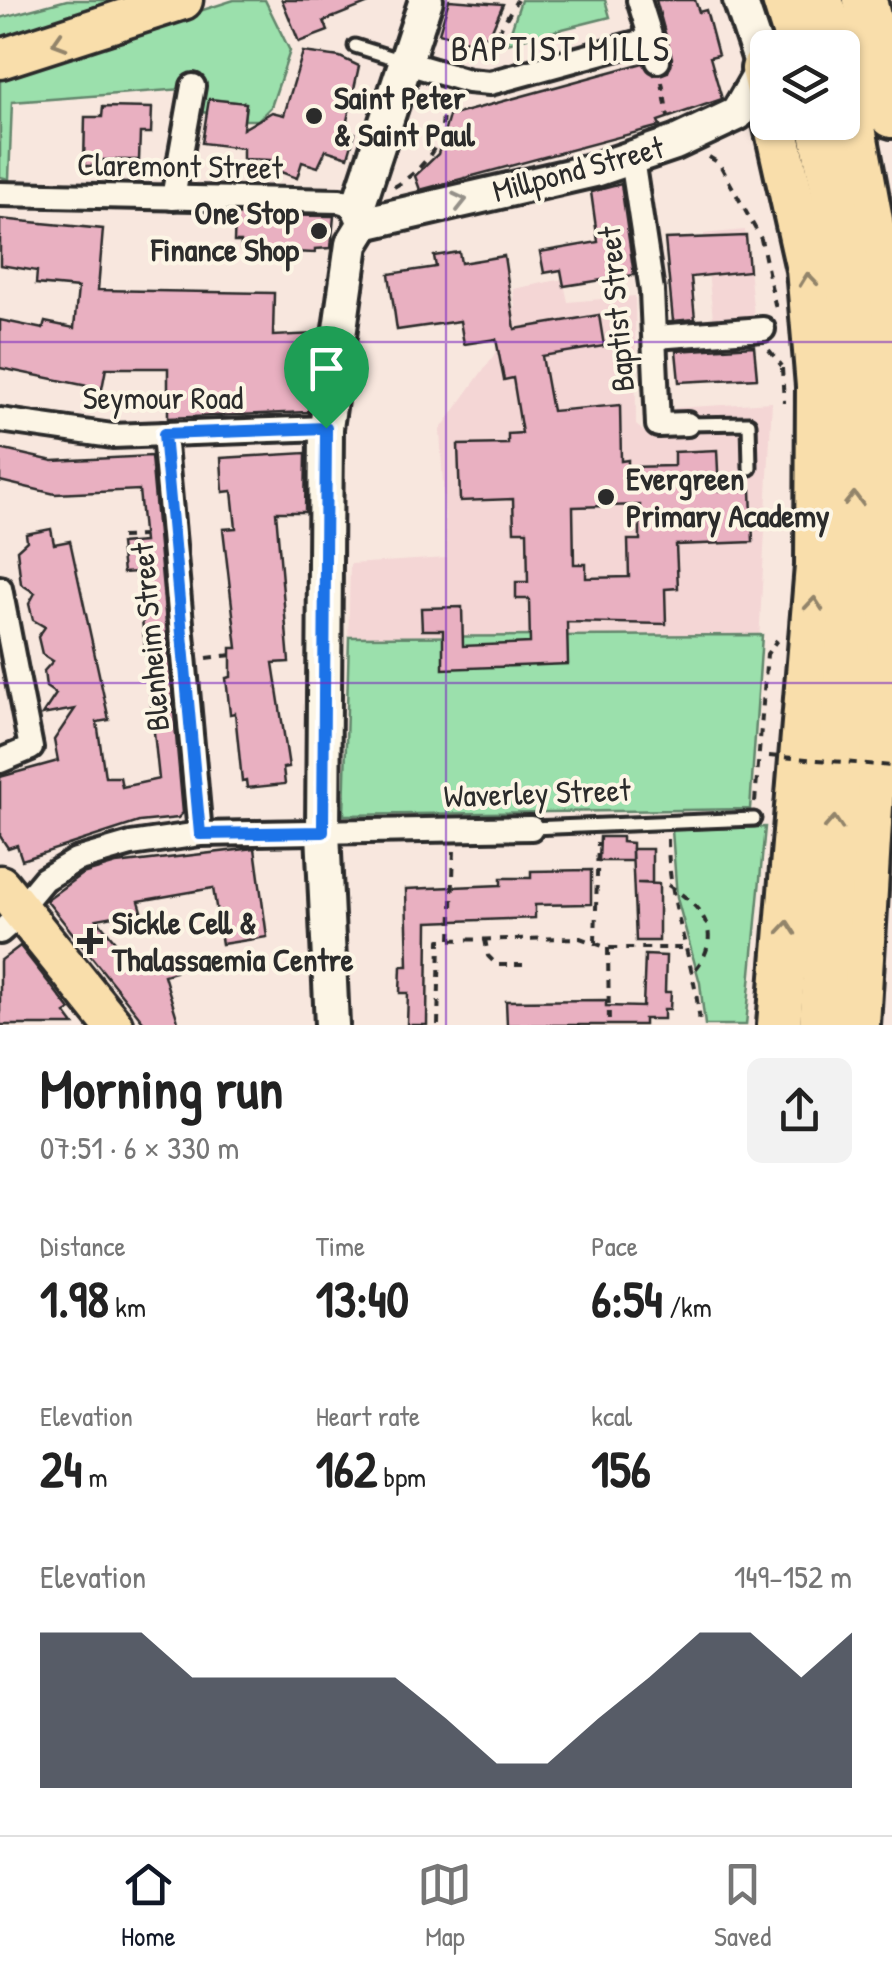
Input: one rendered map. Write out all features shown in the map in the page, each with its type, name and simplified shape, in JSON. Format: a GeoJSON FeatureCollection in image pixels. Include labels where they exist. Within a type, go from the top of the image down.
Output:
{"type":"FeatureCollection","features":[{"type":"Feature","properties":{"kind":"highway"},"geometry":{"type":"LineString","coordinates":[[784,0],[793,30]]}},
{"type":"Feature","properties":{"kind":"highway"},"geometry":{"type":"LineString","coordinates":[[821,0],[831,30]]}},
{"type":"Feature","properties":{"kind":"highway"},"geometry":{"type":"LineString","coordinates":[[868,0],[892,116]]}},
{"type":"Feature","properties":{"kind":"highway"},"geometry":{"type":"LineString","coordinates":[[779,140],[808,269],[818,386],[817,566],[779,1025]]}},
{"type":"Feature","properties":{"kind":"highway"},"geometry":{"type":"LineString","coordinates":[[821,1025],[852,569],[857,386],[846,263],[822,140]]}},
{"type":"Feature","properties":{"kind":"highway"},"geometry":{"type":"LineString","coordinates":[[856,140],[878,258],[889,387],[885,572],[858,1025]]}},
{"type":"Feature","properties":{"kind":"highway"},"geometry":{"type":"LineString","coordinates":[[868,898],[892,720]]}},
{"type":"Feature","properties":{"kind":"main road"},"geometry":{"type":"LineString","coordinates":[[0,59],[183,0]]}},
{"type":"Feature","properties":{"kind":"main road"},"geometry":{"type":"LineString","coordinates":[[332,1025],[323,832],[326,428],[352,244],[362,205],[420,66],[426,0]]}},
{"type":"Feature","properties":{"kind":"main road"},"geometry":{"type":"LineString","coordinates":[[740,0],[750,32]]}},
{"type":"Feature","properties":{"kind":"main road","name":"Millpond Street"},"geometry":{"type":"LineString","coordinates":[[362,205],[632,159],[727,120],[750,98]]}},
{"type":"Feature","properties":{"kind":"main road"},"geometry":{"type":"LineString","coordinates":[[10,910],[113,1025]]}},
{"type":"Feature","properties":{"kind":"street"},"geometry":{"type":"LineString","coordinates":[[420,66],[468,82],[490,83],[654,50],[639,0]]}},
{"type":"Feature","properties":{"kind":"street"},"geometry":{"type":"LineString","coordinates":[[868,0],[892,45]]}},
{"type":"Feature","properties":{"kind":"street"},"geometry":{"type":"LineString","coordinates":[[173,198],[193,86]]}},
{"type":"Feature","properties":{"kind":"street","name":"Baptist Street"},"geometry":{"type":"LineString","coordinates":[[632,159],[656,337],[658,425],[687,424]]}},
{"type":"Feature","properties":{"kind":"street","name":"Claremont Street"},"geometry":{"type":"LineString","coordinates":[[0,194],[340,201],[362,205]]}},
{"type":"Feature","properties":{"kind":"street"},"geometry":{"type":"LineString","coordinates":[[656,337],[769,328]]}},
{"type":"Feature","properties":{"kind":"street","name":"Seymour Road"},"geometry":{"type":"LineString","coordinates":[[0,420],[112,436],[326,428]]}},
{"type":"Feature","properties":{"kind":"street","name":"Blenheim Street"},"geometry":{"type":"LineString","coordinates":[[164,434],[200,834]]}},
{"type":"Feature","properties":{"kind":"street"},"geometry":{"type":"LineString","coordinates":[[0,588],[31,748],[0,762]]}},
{"type":"Feature","properties":{"kind":"street","name":"Waverley Street"},"geometry":{"type":"LineString","coordinates":[[10,910],[44,879],[76,860],[131,844],[200,834],[531,828]]}},
{"type":"Feature","properties":{"kind":"lane"},"geometry":{"type":"LineString","coordinates":[[355,46],[420,66]]}},
{"type":"Feature","properties":{"kind":"lane"},"geometry":{"type":"LineString","coordinates":[[687,424],[749,423],[750,468]]}},
{"type":"Feature","properties":{"kind":"lane","name":"Waverley Street"},"geometry":{"type":"LineString","coordinates":[[531,828],[754,819]]}},
{"type":"Feature","properties":{"kind":"path"},"geometry":{"type":"LineString","coordinates":[[479,64],[497,41],[517,0]]}},
{"type":"Feature","properties":{"kind":"path"},"geometry":{"type":"LineString","coordinates":[[654,50],[672,134]]}},
{"type":"Feature","properties":{"kind":"path"},"geometry":{"type":"LineString","coordinates":[[362,205],[405,181],[425,162],[442,134],[446,112],[420,66]]}},
{"type":"Feature","properties":{"kind":"path"},"geometry":{"type":"LineString","coordinates":[[706,154],[720,163],[761,239],[769,328],[782,366],[784,405]]}},
{"type":"Feature","properties":{"kind":"path"},"geometry":{"type":"LineString","coordinates":[[769,328],[782,366]]}},
{"type":"Feature","properties":{"kind":"path"},"geometry":{"type":"LineString","coordinates":[[120,537],[143,536]]}},
{"type":"Feature","properties":{"kind":"path"},"geometry":{"type":"LineString","coordinates":[[754,819],[767,654],[785,630]]}},
{"type":"Feature","properties":{"kind":"path"},"geometry":{"type":"LineString","coordinates":[[768,756],[892,766]]}},
{"type":"Feature","properties":{"kind":"path"},"geometry":{"type":"LineString","coordinates":[[667,821],[668,885],[692,973],[700,1025]]}},
{"type":"Feature","properties":{"kind":"path"},"geometry":{"type":"LineString","coordinates":[[596,942],[598,823]]}},
{"type":"Feature","properties":{"kind":"path"},"geometry":{"type":"LineString","coordinates":[[451,940],[454,829]]}},
{"type":"Feature","properties":{"kind":"path"},"geometry":{"type":"LineString","coordinates":[[668,885],[692,900],[709,923],[711,938],[706,956],[692,973]]}},
{"type":"Feature","properties":{"kind":"path"},"geometry":{"type":"LineString","coordinates":[[438,1025],[440,940],[580,938],[608,948],[683,948]]}},
{"type":"Feature","properties":{"kind":"path"},"geometry":{"type":"LineString","coordinates":[[486,939],[491,960],[506,967],[523,966]]}},
{"type":"Feature","properties":{"kind":"path"},"geometry":{"type":"LineString","coordinates":[[608,948],[609,1025]]}},
{"type":"Feature","properties":{"kind":"shaded area"},"geometry":{"type":"Polygon","coordinates":[[[745,230],[754,316],[713,318],[704,234],[745,230]]]}},
{"type":"Feature","properties":{"kind":"shaded area","name":"Evergreen Primary Academy"},"geometry":{"type":"Polygon","coordinates":[[[563,279],[568,302],[635,296],[636,425],[648,435],[685,435],[674,408],[772,402],[750,809],[344,815],[350,564],[447,558],[440,430],[494,355],[515,307],[513,289],[563,279]]]}},
{"type":"Feature","properties":{"kind":"green space"},"geometry":{"type":"Polygon","coordinates":[[[67,0],[151,0],[0,51],[0,18],[67,0]]]}},
{"type":"Feature","properties":{"kind":"green space"},"geometry":{"type":"Polygon","coordinates":[[[234,0],[265,0],[290,51],[271,107],[258,120],[244,120],[246,103],[210,99],[208,113],[196,111],[183,89],[12,102],[9,179],[0,177],[0,75],[234,0]]]}},
{"type":"Feature","properties":{"kind":"green space"},"geometry":{"type":"Polygon","coordinates":[[[521,0],[605,0],[610,17],[507,43],[521,0]]]}},
{"type":"Feature","properties":{"kind":"green space"},"geometry":{"type":"Polygon","coordinates":[[[762,635],[750,809],[344,815],[349,637],[762,635]]]}},
{"type":"Feature","properties":{"kind":"green space"},"geometry":{"type":"Polygon","coordinates":[[[765,827],[746,1025],[705,1025],[700,983],[677,898],[672,830],[765,827]]]}},
{"type":"Feature","properties":{"kind":"building"},"geometry":{"type":"Polygon","coordinates":[[[282,0],[374,1],[324,21],[328,31],[299,42],[282,0]]]}},
{"type":"Feature","properties":{"kind":"building"},"geometry":{"type":"Polygon","coordinates":[[[449,0],[503,4],[489,37],[477,33],[474,43],[439,33],[449,0]]]}},
{"type":"Feature","properties":{"kind":"building"},"geometry":{"type":"Polygon","coordinates":[[[656,0],[695,0],[699,12],[706,10],[718,55],[710,57],[722,99],[658,121],[660,126],[420,190],[415,176],[438,154],[449,116],[643,63],[654,75],[668,72],[672,58],[656,0]]]}},
{"type":"Feature","properties":{"kind":"building","name":"Saint Peter & Saint Paul"},"geometry":{"type":"Polygon","coordinates":[[[303,52],[340,57],[359,66],[345,130],[355,133],[348,157],[326,150],[318,167],[302,162],[297,178],[270,168],[270,160],[243,159],[243,148],[202,143],[209,99],[246,103],[243,129],[272,112],[284,115],[303,52]]]}},
{"type":"Feature","properties":{"kind":"building"},"geometry":{"type":"Polygon","coordinates":[[[103,107],[152,108],[151,133],[140,133],[139,160],[102,160],[102,166],[84,166],[85,117],[102,117],[103,107]]]}},
{"type":"Feature","properties":{"kind":"building"},"geometry":{"type":"Polygon","coordinates":[[[621,184],[634,275],[564,286],[561,270],[544,273],[540,252],[598,242],[591,192],[621,184]]]}},
{"type":"Feature","properties":{"kind":"building"},"geometry":{"type":"Polygon","coordinates":[[[235,215],[334,216],[331,248],[315,249],[315,253],[241,250],[241,242],[234,242],[235,215]]]}},
{"type":"Feature","properties":{"kind":"building"},"geometry":{"type":"Polygon","coordinates":[[[0,219],[103,229],[98,290],[274,293],[273,336],[317,334],[308,412],[168,418],[168,368],[106,368],[102,389],[0,368],[0,320],[43,329],[45,322],[74,328],[78,288],[36,284],[37,271],[0,265],[0,219]]]}},
{"type":"Feature","properties":{"kind":"building"},"geometry":{"type":"Polygon","coordinates":[[[746,236],[749,271],[691,277],[695,319],[673,321],[665,239],[746,236]]]}},
{"type":"Feature","properties":{"kind":"building"},"geometry":{"type":"Polygon","coordinates":[[[459,252],[461,263],[504,256],[515,329],[599,315],[604,346],[542,356],[552,411],[620,405],[621,461],[628,460],[628,467],[674,466],[674,452],[717,450],[719,491],[751,490],[753,542],[676,545],[678,588],[665,589],[666,624],[567,622],[568,664],[443,669],[443,630],[422,630],[421,608],[462,607],[463,646],[530,643],[529,599],[516,599],[516,582],[528,582],[527,531],[514,531],[513,499],[460,501],[458,445],[508,444],[508,434],[522,433],[513,378],[504,380],[496,339],[464,344],[460,321],[397,330],[389,274],[436,267],[434,256],[459,252]],[[640,505],[573,507],[574,564],[586,564],[586,578],[629,577],[628,540],[640,540],[640,505]]]}},
{"type":"Feature","properties":{"kind":"building"},"geometry":{"type":"Polygon","coordinates":[[[754,346],[757,378],[679,382],[676,351],[754,346]]]}},
{"type":"Feature","properties":{"kind":"building"},"geometry":{"type":"Polygon","coordinates":[[[0,449],[53,461],[151,456],[183,813],[178,818],[139,822],[22,860],[17,845],[8,848],[0,836],[0,777],[58,761],[54,740],[75,709],[42,715],[56,694],[46,687],[44,671],[53,661],[42,654],[38,637],[45,627],[33,620],[29,604],[35,593],[21,584],[17,550],[27,541],[26,534],[51,529],[54,544],[70,541],[109,720],[97,722],[105,777],[120,777],[122,787],[159,779],[137,572],[123,573],[120,544],[144,542],[139,490],[55,494],[0,481],[0,449]]]}},
{"type":"Feature","properties":{"kind":"building"},"geometry":{"type":"Polygon","coordinates":[[[306,453],[305,512],[276,512],[289,662],[273,663],[289,767],[283,768],[285,784],[247,788],[246,780],[242,781],[235,713],[230,714],[226,678],[231,677],[231,648],[237,648],[223,529],[236,528],[232,491],[223,492],[221,458],[306,453]]]}},
{"type":"Feature","properties":{"kind":"building"},"geometry":{"type":"Polygon","coordinates":[[[600,837],[622,837],[622,842],[632,843],[632,861],[599,861],[600,837]]]}},
{"type":"Feature","properties":{"kind":"building"},"geometry":{"type":"Polygon","coordinates":[[[255,848],[267,937],[222,944],[213,888],[139,901],[142,911],[97,919],[133,964],[169,953],[175,972],[164,975],[179,1025],[146,1025],[46,900],[82,874],[116,864],[255,848]]]}},
{"type":"Feature","properties":{"kind":"building"},"geometry":{"type":"Polygon","coordinates":[[[632,849],[652,849],[652,883],[637,883],[659,884],[659,941],[636,941],[632,849]]]}},
{"type":"Feature","properties":{"kind":"building"},"geometry":{"type":"Polygon","coordinates":[[[591,870],[591,904],[535,905],[535,918],[428,922],[427,1025],[407,1025],[408,993],[400,993],[401,966],[408,966],[406,889],[501,885],[501,878],[531,878],[531,871],[591,870]]]}},
{"type":"Feature","properties":{"kind":"building"},"geometry":{"type":"Polygon","coordinates":[[[20,946],[70,1010],[65,1013],[74,1025],[0,1025],[0,961],[20,946]]]}},
{"type":"Feature","properties":{"kind":"building"},"geometry":{"type":"Polygon","coordinates":[[[645,955],[666,956],[665,992],[671,992],[670,1009],[664,1009],[664,1019],[644,1019],[644,1025],[507,1025],[506,1001],[606,1000],[606,1006],[643,1007],[645,955]]]}},
{"type":"Feature","properties":{"kind":"place","name":"Saint Peter & Saint Paul"},"geometry":{"type":"Point","coordinates":[314,116]}},
{"type":"Feature","properties":{"kind":"place","name":"One Stop Finance Shop"},"geometry":{"type":"Point","coordinates":[319,231]}},
{"type":"Feature","properties":{"kind":"place","name":"Evergreen Primary Academy"},"geometry":{"type":"Point","coordinates":[606,497]}},
{"type":"Feature","properties":{"kind":"place","name":"Sickle Cell & Thalassaemia Centre"},"geometry":{"type":"Point","coordinates":[90,941]}},
{"type":"Feature","properties":{"kind":"district","name":"BAPTIST MILLS"},"geometry":{"type":"Point","coordinates":[561,49]}},
{"type":"Feature","properties":{"kind":"route"},"geometry":{"type":"LineString","coordinates":[[326,428],[323,832],[200,834],[164,434],[326,428]]}}]}
